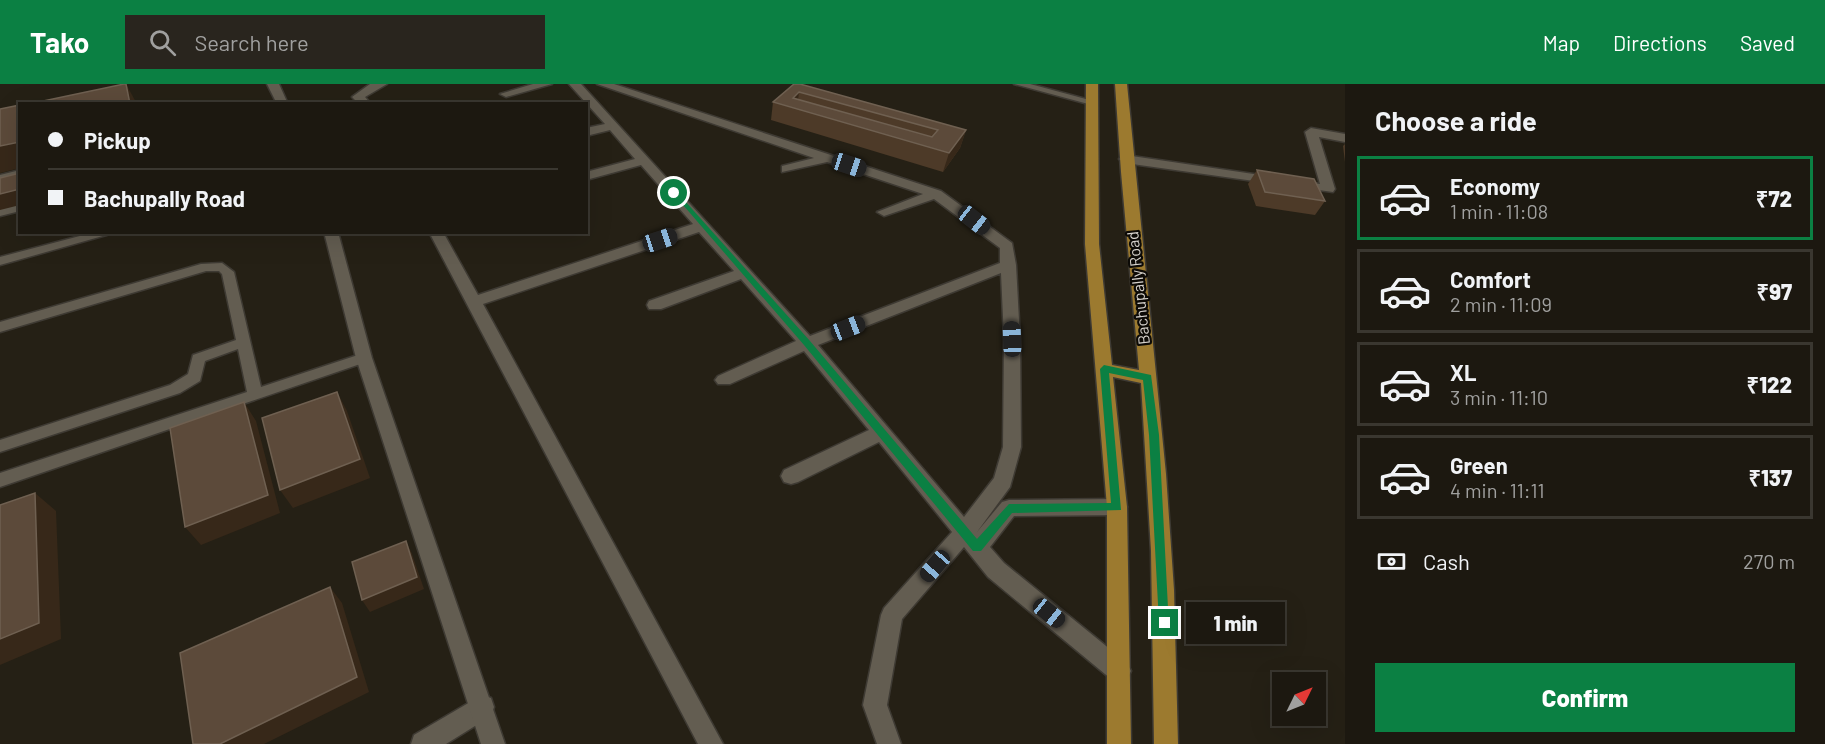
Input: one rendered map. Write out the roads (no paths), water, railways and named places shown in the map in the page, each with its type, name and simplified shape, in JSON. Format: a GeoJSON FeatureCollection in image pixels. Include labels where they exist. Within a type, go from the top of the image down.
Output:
{"type":"FeatureCollection","features":[{"type":"Feature","properties":{"kind":"main road","name":"Bachupally Road"},"geometry":{"type":"LineString","coordinates":[[1121,84],[1125,159],[1154,435],[1165,635],[1166,744]]}},
{"type":"Feature","properties":{"kind":"main road"},"geometry":{"type":"LineString","coordinates":[[1092,93],[1092,244],[1117,507],[1119,744]]}},
{"type":"Feature","properties":{"kind":"main road"},"geometry":{"type":"LineString","coordinates":[[1104,369],[1148,378]]}},
{"type":"Feature","properties":{"kind":"street"},"geometry":{"type":"LineString","coordinates":[[273,84],[282,102]]}},
{"type":"Feature","properties":{"kind":"street"},"geometry":{"type":"LineString","coordinates":[[364,102],[358,97],[369,88],[381,84]]}},
{"type":"Feature","properties":{"kind":"street"},"geometry":{"type":"LineString","coordinates":[[506,94],[546,84]]}},
{"type":"Feature","properties":{"kind":"street"},"geometry":{"type":"LineString","coordinates":[[575,84],[807,343],[996,570],[1119,671]]}},
{"type":"Feature","properties":{"kind":"street"},"geometry":{"type":"LineString","coordinates":[[603,84],[936,194],[1007,246],[1012,447],[1003,481],[970,540]]}},
{"type":"Feature","properties":{"kind":"street"},"geometry":{"type":"LineString","coordinates":[[588,132],[613,126]]}},
{"type":"Feature","properties":{"kind":"street"},"geometry":{"type":"LineString","coordinates":[[1125,159],[1328,189],[1311,132],[1345,138]]}},
{"type":"Feature","properties":{"kind":"street"},"geometry":{"type":"LineString","coordinates":[[787,169],[827,158]]}},
{"type":"Feature","properties":{"kind":"street"},"geometry":{"type":"LineString","coordinates":[[588,175],[645,160]]}},
{"type":"Feature","properties":{"kind":"street"},"geometry":{"type":"LineString","coordinates":[[884,212],[936,194]]}},
{"type":"Feature","properties":{"kind":"street"},"geometry":{"type":"LineString","coordinates":[[472,302],[702,226]]}},
{"type":"Feature","properties":{"kind":"street"},"geometry":{"type":"LineString","coordinates":[[332,234],[364,358],[493,744]]}},
{"type":"Feature","properties":{"kind":"street"},"geometry":{"type":"LineString","coordinates":[[437,234],[711,744]]}},
{"type":"Feature","properties":{"kind":"street"},"geometry":{"type":"LineString","coordinates":[[724,380],[807,343],[1009,265]]}},
{"type":"Feature","properties":{"kind":"street"},"geometry":{"type":"LineString","coordinates":[[655,306],[744,272]]}},
{"type":"Feature","properties":{"kind":"street"},"geometry":{"type":"LineString","coordinates":[[791,476],[881,433]]}},
{"type":"Feature","properties":{"kind":"street"},"geometry":{"type":"LineString","coordinates":[[889,744],[875,705],[892,615],[970,540],[1009,508],[1117,507]]}},
{"type":"Feature","properties":{"kind":"street"},"geometry":{"type":"LineString","coordinates":[[423,744],[482,707]]}},
{"type":"Feature","properties":{"kind":"lane"},"geometry":{"type":"LineString","coordinates":[[1019,84],[1092,93]]}},
{"type":"Feature","properties":{"kind":"lane"},"geometry":{"type":"LineString","coordinates":[[0,178],[18,174]]}},
{"type":"Feature","properties":{"kind":"lane"},"geometry":{"type":"LineString","coordinates":[[0,213],[18,208]]}},
{"type":"Feature","properties":{"kind":"lane"},"geometry":{"type":"LineString","coordinates":[[0,261],[103,234]]}},
{"type":"Feature","properties":{"kind":"lane"},"geometry":{"type":"LineString","coordinates":[[0,327],[214,266],[228,272],[255,395]]}},
{"type":"Feature","properties":{"kind":"lane"},"geometry":{"type":"LineString","coordinates":[[0,446],[175,389],[195,376],[198,358],[207,353],[243,343]]}},
{"type":"Feature","properties":{"kind":"lane"},"geometry":{"type":"LineString","coordinates":[[0,480],[364,358]]}}]}
